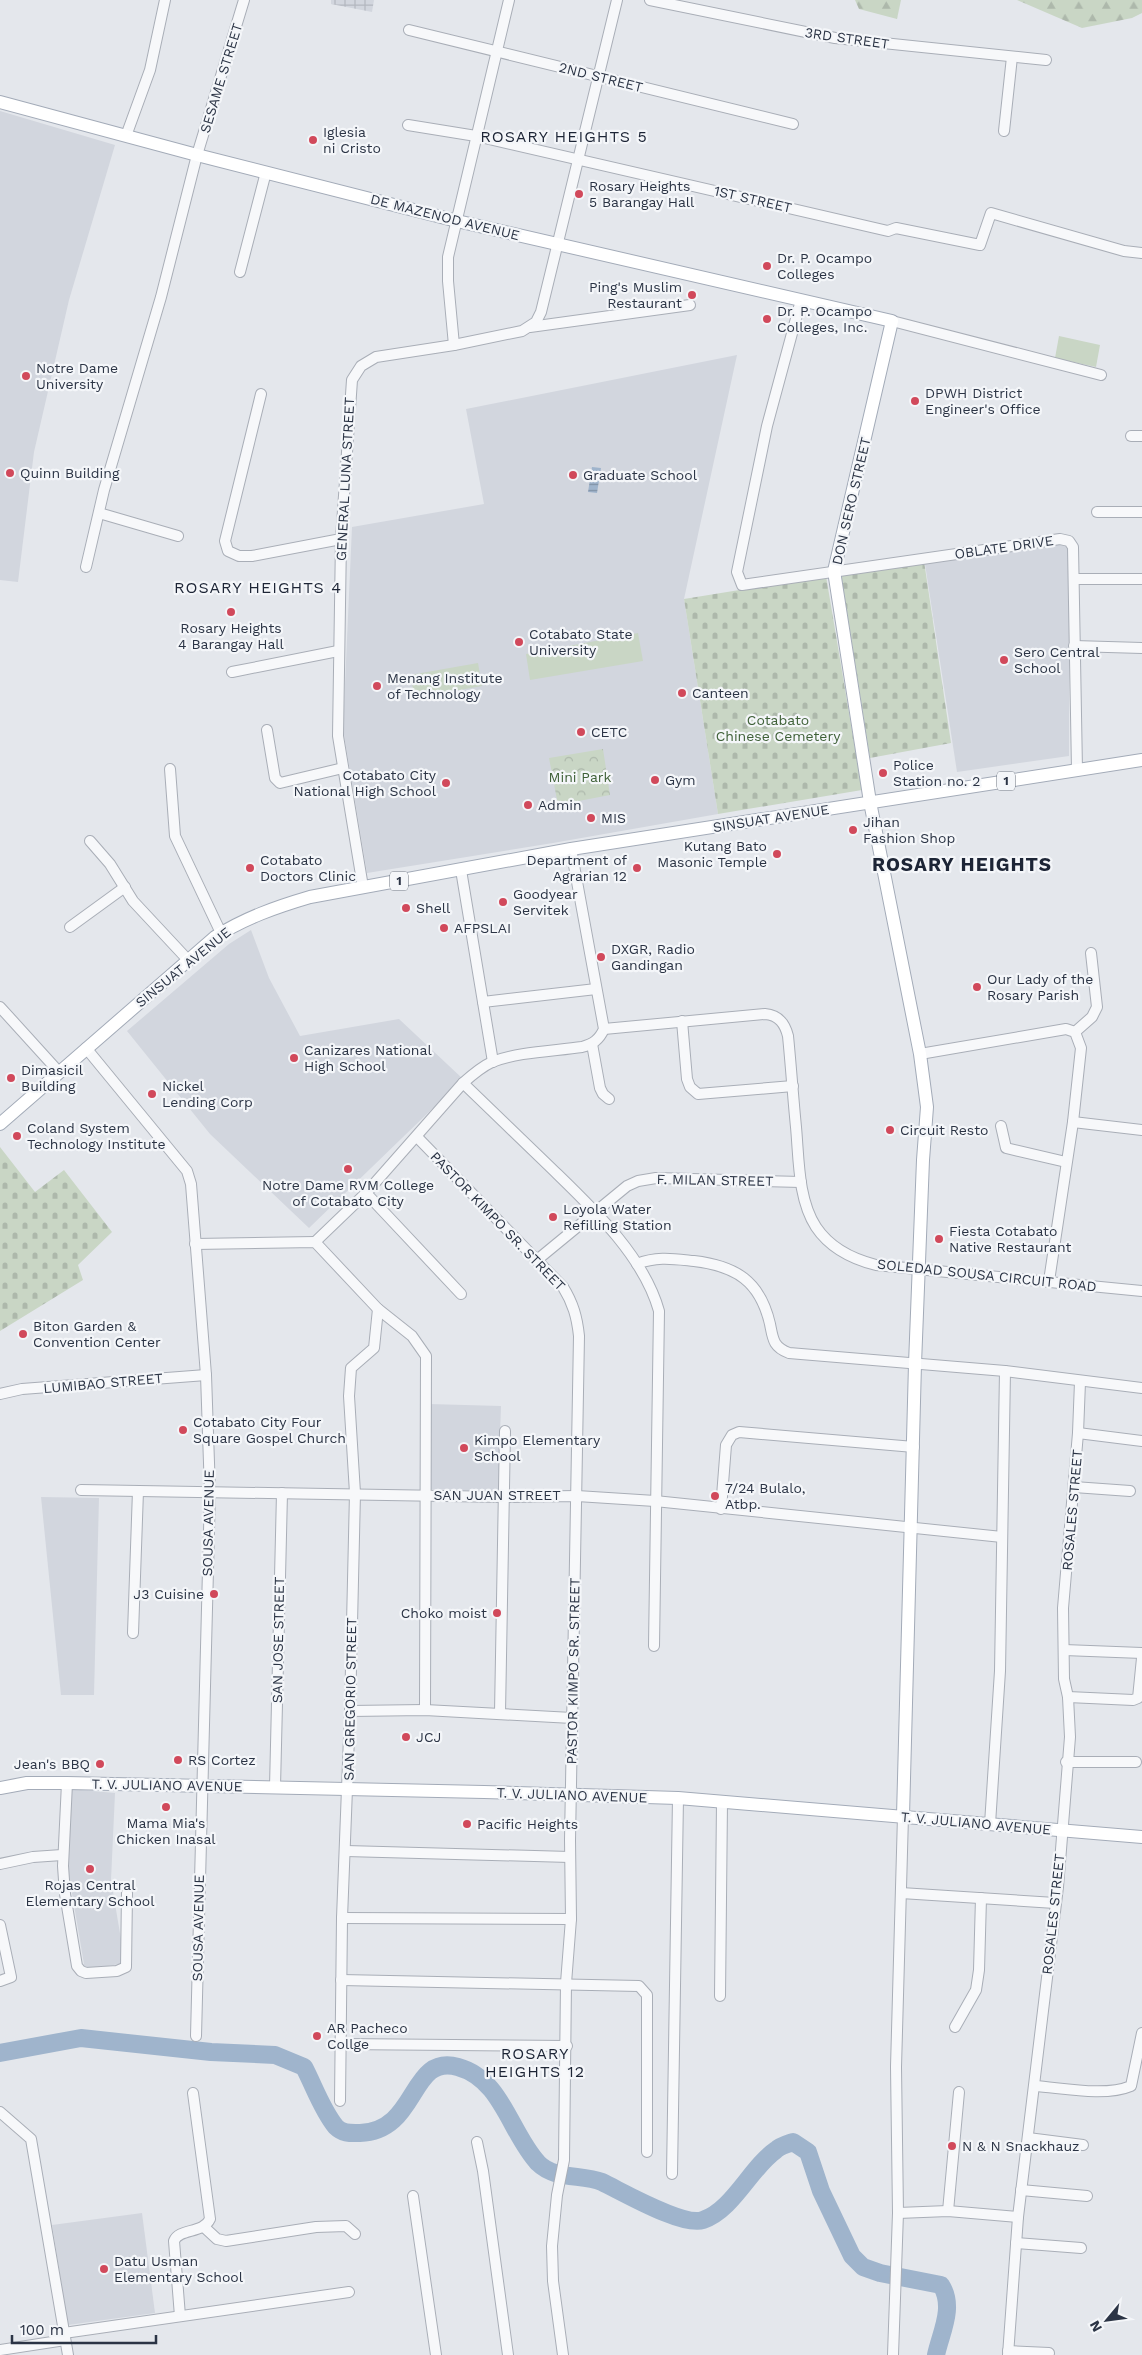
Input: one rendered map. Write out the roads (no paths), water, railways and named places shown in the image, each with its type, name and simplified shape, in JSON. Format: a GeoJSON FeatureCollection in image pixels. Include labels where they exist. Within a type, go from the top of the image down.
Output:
{"type":"FeatureCollection","features":[{"type":"Feature","properties":{"kind":"main road","name":"DE MAZENOD AVENUE"},"geometry":{"type":"LineString","coordinates":[[0,102],[197,155],[457,221],[892,321]]}},
{"type":"Feature","properties":{"kind":"main road","name":"DON SERO STREET"},"geometry":{"type":"LineString","coordinates":[[892,321],[834,571],[870,802],[920,1054],[927,1107],[916,1364],[913,1527],[903,1816]]}},
{"type":"Feature","properties":{"kind":"main road","name":"SINSUAT AVENUE"},"geometry":{"type":"LineString","coordinates":[[0,1124],[221,933],[235,924],[270,909],[310,897],[571,849],[1142,760]]}},
{"type":"Feature","properties":{"kind":"main road","name":"T. V. JULIANO AVENUE"},"geometry":{"type":"LineString","coordinates":[[0,1788],[27,1783],[66,1783],[678,1798],[1142,1837]]}},
{"type":"Feature","properties":{"kind":"street"},"geometry":{"type":"LineString","coordinates":[[126,136],[150,70],[165,0]]}},
{"type":"Feature","properties":{"kind":"street","name":"SESAME STREET"},"geometry":{"type":"LineString","coordinates":[[86,567],[99,513],[161,298],[197,155],[244,0]]}},
{"type":"Feature","properties":{"kind":"street"},"geometry":{"type":"LineString","coordinates":[[454,345],[448,281],[448,257],[509,0]]}},
{"type":"Feature","properties":{"kind":"street"},"geometry":{"type":"LineString","coordinates":[[530,327],[541,312],[617,0]]}},
{"type":"Feature","properties":{"kind":"street","name":"3RD STREET"},"geometry":{"type":"LineString","coordinates":[[650,0],[835,38],[1046,60]]}},
{"type":"Feature","properties":{"kind":"street","name":"2ND STREET"},"geometry":{"type":"LineString","coordinates":[[409,30],[793,124]]}},
{"type":"Feature","properties":{"kind":"street"},"geometry":{"type":"LineString","coordinates":[[1004,130],[1012,57]]}},
{"type":"Feature","properties":{"kind":"street","name":"1ST STREET"},"geometry":{"type":"LineString","coordinates":[[408,125],[476,136],[888,231],[896,228],[980,244],[991,213],[1124,251],[1142,253]]}},
{"type":"Feature","properties":{"kind":"street"},"geometry":{"type":"LineString","coordinates":[[240,272],[266,172]]}},
{"type":"Feature","properties":{"kind":"street"},"geometry":{"type":"LineString","coordinates":[[801,300],[766,426],[737,572],[742,585],[834,571]]}},
{"type":"Feature","properties":{"kind":"street","name":"GENERAL LUNA STREET"},"geometry":{"type":"LineString","coordinates":[[363,887],[338,736],[341,539],[350,392],[356,372],[368,361],[376,357],[454,345],[530,327],[690,305]]}},
{"type":"Feature","properties":{"kind":"street"},"geometry":{"type":"LineString","coordinates":[[892,321],[1101,376]]}},
{"type":"Feature","properties":{"kind":"street"},"geometry":{"type":"LineString","coordinates":[[262,394],[225,541],[228,551],[239,556],[252,556],[341,539]]}},
{"type":"Feature","properties":{"kind":"street"},"geometry":{"type":"LineString","coordinates":[[1098,512],[1142,512]]}},
{"type":"Feature","properties":{"kind":"street"},"geometry":{"type":"LineString","coordinates":[[99,513],[178,536]]}},
{"type":"Feature","properties":{"kind":"street","name":"OBLATE DRIVE"},"geometry":{"type":"LineString","coordinates":[[834,571],[1060,539],[1069,541],[1073,547],[1077,770]]}},
{"type":"Feature","properties":{"kind":"street"},"geometry":{"type":"LineString","coordinates":[[1074,579],[1142,579]]}},
{"type":"Feature","properties":{"kind":"street"},"geometry":{"type":"LineString","coordinates":[[1074,646],[1142,648]]}},
{"type":"Feature","properties":{"kind":"street"},"geometry":{"type":"LineString","coordinates":[[232,672],[338,651]]}},
{"type":"Feature","properties":{"kind":"street"},"geometry":{"type":"LineString","coordinates":[[267,730],[275,778],[280,783],[343,768]]}},
{"type":"Feature","properties":{"kind":"street"},"geometry":{"type":"LineString","coordinates":[[170,769],[175,836],[221,933]]}},
{"type":"Feature","properties":{"kind":"street"},"geometry":{"type":"LineString","coordinates":[[90,841],[110,864],[133,901],[188,960]]}},
{"type":"Feature","properties":{"kind":"street"},"geometry":{"type":"LineString","coordinates":[[571,849],[596,989],[600,1088],[609,1100]]}},
{"type":"Feature","properties":{"kind":"street"},"geometry":{"type":"LineString","coordinates":[[195,1244],[315,1242],[366,1193],[463,1083],[478,1069],[493,1062],[461,870]]}},
{"type":"Feature","properties":{"kind":"street"},"geometry":{"type":"LineString","coordinates":[[70,927],[125,887]]}},
{"type":"Feature","properties":{"kind":"street"},"geometry":{"type":"LineString","coordinates":[[1075,1032],[1092,1017],[1097,1007],[1091,953]]}},
{"type":"Feature","properties":{"kind":"street"},"geometry":{"type":"LineString","coordinates":[[483,1002],[596,989]]}},
{"type":"Feature","properties":{"kind":"street"},"geometry":{"type":"LineString","coordinates":[[0,1007],[59,1072]]}},
{"type":"Feature","properties":{"kind":"street","name":"SOLEDAD SOUSA CIRCUIT ROAD"},"geometry":{"type":"LineString","coordinates":[[493,1062],[599,1037],[682,1021],[770,1014],[785,1024],[788,1036],[801,1182],[808,1211],[816,1227],[826,1240],[845,1254],[860,1261],[876,1265],[1142,1291]]}},
{"type":"Feature","properties":{"kind":"street"},"geometry":{"type":"LineString","coordinates":[[682,1021],[687,1080],[693,1091],[698,1094],[792,1086]]}},
{"type":"Feature","properties":{"kind":"street"},"geometry":{"type":"LineString","coordinates":[[920,1054],[1052,1031],[1066,1030],[1075,1032]]}},
{"type":"Feature","properties":{"kind":"street"},"geometry":{"type":"LineString","coordinates":[[1049,1281],[1073,1122],[1081,1048],[1075,1032]]}},
{"type":"Feature","properties":{"kind":"street","name":"SOUSA AVENUE"},"geometry":{"type":"LineString","coordinates":[[86,1048],[186,1170],[191,1184],[206,1375],[210,1492],[196,2036]]}},
{"type":"Feature","properties":{"kind":"street"},"geometry":{"type":"LineString","coordinates":[[463,1083],[596,1212],[649,1282],[660,1311],[655,1501],[654,1646]]}},
{"type":"Feature","properties":{"kind":"street"},"geometry":{"type":"LineString","coordinates":[[1073,1122],[1142,1130],[1142,1126]]}},
{"type":"Feature","properties":{"kind":"street"},"geometry":{"type":"LineString","coordinates":[[1001,1126],[1006,1148],[1066,1162]]}},
{"type":"Feature","properties":{"kind":"street","name":"PASTOR KIMPO SR. STREET"},"geometry":{"type":"LineString","coordinates":[[417,1137],[563,1287],[572,1300],[577,1317],[579,1336],[577,1496],[570,1795],[571,1919],[566,1983],[567,2046],[564,2160],[557,2195],[552,2246],[553,2281],[563,2355]]}},
{"type":"Feature","properties":{"kind":"street","name":"F. MILAN STREET"},"geometry":{"type":"LineString","coordinates":[[537,1260],[626,1186],[638,1181],[656,1178],[801,1182]]}},
{"type":"Feature","properties":{"kind":"street"},"geometry":{"type":"LineString","coordinates":[[366,1193],[461,1294]]}},
{"type":"Feature","properties":{"kind":"street"},"geometry":{"type":"LineString","coordinates":[[315,1242],[378,1309],[412,1336],[426,1356],[425,1710]]}},
{"type":"Feature","properties":{"kind":"street"},"geometry":{"type":"LineString","coordinates":[[637,1264],[655,1258],[666,1258],[711,1263],[736,1271],[755,1288],[766,1309],[772,1339],[776,1348],[789,1353],[1005,1371],[1080,1382],[1142,1388]]}},
{"type":"Feature","properties":{"kind":"street","name":"SAN GREGORIO STREET"},"geometry":{"type":"LineString","coordinates":[[340,2101],[342,1918],[348,1789],[355,1493],[349,1396],[351,1374],[354,1365],[374,1348],[378,1309]]}},
{"type":"Feature","properties":{"kind":"street"},"geometry":{"type":"LineString","coordinates":[[990,1824],[1000,1671],[1005,1371]]}},
{"type":"Feature","properties":{"kind":"street","name":"LUMIBAO STREET"},"geometry":{"type":"LineString","coordinates":[[0,1394],[22,1389],[206,1375]]}},
{"type":"Feature","properties":{"kind":"street","name":"ROSALES STREET"},"geometry":{"type":"LineString","coordinates":[[1008,2353],[1018,2217],[1035,2086],[1055,1903],[1066,1762],[1070,1737],[1068,1697],[1064,1679],[1063,1608],[1078,1433],[1080,1382]]}},
{"type":"Feature","properties":{"kind":"street"},"geometry":{"type":"LineString","coordinates":[[500,1713],[505,1431]]}},
{"type":"Feature","properties":{"kind":"street"},"geometry":{"type":"LineString","coordinates":[[721,1509],[726,1445],[732,1435],[740,1432],[914,1447]]}},
{"type":"Feature","properties":{"kind":"street"},"geometry":{"type":"LineString","coordinates":[[1078,1433],[1142,1441]]}},
{"type":"Feature","properties":{"kind":"street"},"geometry":{"type":"LineString","coordinates":[[1074,1486],[1130,1491]]}},
{"type":"Feature","properties":{"kind":"street","name":"SAN JUAN STREET"},"geometry":{"type":"LineString","coordinates":[[80,1490],[577,1496],[655,1501],[1002,1537]]}},
{"type":"Feature","properties":{"kind":"street"},"geometry":{"type":"LineString","coordinates":[[133,1633],[138,1491]]}},
{"type":"Feature","properties":{"kind":"street","name":"SAN JOSE STREET"},"geometry":{"type":"LineString","coordinates":[[275,1787],[282,1493]]}},
{"type":"Feature","properties":{"kind":"street"},"geometry":{"type":"LineString","coordinates":[[1064,1650],[1142,1653]]}},
{"type":"Feature","properties":{"kind":"street"},"geometry":{"type":"LineString","coordinates":[[1068,1697],[1133,1700],[1138,1698],[1142,1658]]}},
{"type":"Feature","properties":{"kind":"street"},"geometry":{"type":"LineString","coordinates":[[350,1712],[425,1710],[572,1718]]}},
{"type":"Feature","properties":{"kind":"street"},"geometry":{"type":"LineString","coordinates":[[1066,1762],[1136,1762]]}},
{"type":"Feature","properties":{"kind":"street"},"geometry":{"type":"LineString","coordinates":[[66,1783],[62,1855],[65,1894],[77,1966],[81,1972],[117,1972],[128,1964],[127,1893]]}},
{"type":"Feature","properties":{"kind":"street"},"geometry":{"type":"LineString","coordinates":[[672,2174],[678,1798]]}},
{"type":"Feature","properties":{"kind":"street"},"geometry":{"type":"LineString","coordinates":[[720,1996],[722,1802]]}},
{"type":"Feature","properties":{"kind":"street"},"geometry":{"type":"LineString","coordinates":[[893,2355],[898,2213],[896,2067],[903,1816]]}},
{"type":"Feature","properties":{"kind":"street"},"geometry":{"type":"LineString","coordinates":[[346,1852],[570,1857]]}},
{"type":"Feature","properties":{"kind":"street"},"geometry":{"type":"LineString","coordinates":[[0,1864],[34,1857],[62,1855]]}},
{"type":"Feature","properties":{"kind":"street"},"geometry":{"type":"LineString","coordinates":[[901,1893],[1055,1903]]}},
{"type":"Feature","properties":{"kind":"street"},"geometry":{"type":"LineString","coordinates":[[955,2027],[976,1990],[979,1970],[981,1898]]}},
{"type":"Feature","properties":{"kind":"street"},"geometry":{"type":"LineString","coordinates":[[342,1918],[571,1919]]}},
{"type":"Feature","properties":{"kind":"street"},"geometry":{"type":"LineString","coordinates":[[0,1925],[11,1977],[0,1981]]}},
{"type":"Feature","properties":{"kind":"street"},"geometry":{"type":"LineString","coordinates":[[341,1980],[634,1984],[643,1989],[647,1995],[647,2152]]}},
{"type":"Feature","properties":{"kind":"street"},"geometry":{"type":"LineString","coordinates":[[1035,2086],[1120,2091],[1131,2086],[1142,2032]]}},
{"type":"Feature","properties":{"kind":"street"},"geometry":{"type":"LineString","coordinates":[[340,2044],[567,2046]]}},
{"type":"Feature","properties":{"kind":"street"},"geometry":{"type":"LineString","coordinates":[[948,2211],[959,2092]]}},
{"type":"Feature","properties":{"kind":"street"},"geometry":{"type":"LineString","coordinates":[[180,2316],[174,2242],[178,2236],[204,2227],[210,2219],[192,2093]]}},
{"type":"Feature","properties":{"kind":"street"},"geometry":{"type":"LineString","coordinates":[[0,2112],[31,2139],[68,2355]]}},
{"type":"Feature","properties":{"kind":"street"},"geometry":{"type":"LineString","coordinates":[[1028,2138],[1083,2145]]}},
{"type":"Feature","properties":{"kind":"street"},"geometry":{"type":"LineString","coordinates":[[477,2142],[483,2172],[508,2355]]}},
{"type":"Feature","properties":{"kind":"street"},"geometry":{"type":"LineString","coordinates":[[1021,2190],[1087,2196]]}},
{"type":"Feature","properties":{"kind":"street"},"geometry":{"type":"LineString","coordinates":[[414,2196],[436,2355]]}},
{"type":"Feature","properties":{"kind":"street"},"geometry":{"type":"LineString","coordinates":[[898,2213],[948,2211],[1018,2217]]}},
{"type":"Feature","properties":{"kind":"street"},"geometry":{"type":"LineString","coordinates":[[204,2227],[217,2239],[226,2242],[316,2227],[346,2226],[355,2234]]}},
{"type":"Feature","properties":{"kind":"street"},"geometry":{"type":"LineString","coordinates":[[1016,2243],[1081,2248]]}},
{"type":"Feature","properties":{"kind":"street"},"geometry":{"type":"LineString","coordinates":[[0,2350],[64,2336],[180,2316],[350,2292]]}},
{"type":"Feature","properties":{"kind":"street"},"geometry":{"type":"LineString","coordinates":[[1008,2353],[1049,2353]]}},
{"type":"Feature","properties":{"kind":"water"},"geometry":{"type":"Polygon","coordinates":[[[592,467],[601,468],[597,493],[588,492],[592,467]]]}},
{"type":"Feature","properties":{"kind":"waterway"},"geometry":{"type":"LineString","coordinates":[[0,2053],[81,2038],[211,2052],[275,2055],[304,2067],[322,2106],[336,2127],[344,2132],[353,2133],[379,2129],[393,2120],[404,2108],[421,2081],[430,2071],[442,2066],[458,2067],[473,2073],[485,2083],[504,2108],[528,2151],[545,2168],[560,2174],[602,2182],[668,2214],[694,2221],[703,2220],[714,2215],[733,2198],[767,2157],[780,2147],[793,2142],[808,2152],[821,2191],[852,2256],[863,2267],[880,2273],[941,2285],[945,2293],[947,2311],[936,2355]]}},
{"type":"Feature","properties":{"kind":"place","name":"Iglesia ni Cristo"},"geometry":{"type":"Point","coordinates":[313,140]}},
{"type":"Feature","properties":{"kind":"place","name":"Rosary Heights 5 Barangay Hall"},"geometry":{"type":"Point","coordinates":[579,194]}},
{"type":"Feature","properties":{"kind":"place","name":"Dr. P. Ocampo Colleges"},"geometry":{"type":"Point","coordinates":[767,266]}},
{"type":"Feature","properties":{"kind":"place","name":"Ping's Muslim Restaurant"},"geometry":{"type":"Point","coordinates":[692,295]}},
{"type":"Feature","properties":{"kind":"place","name":"Dr. P. Ocampo Colleges, Inc."},"geometry":{"type":"Point","coordinates":[767,319]}},
{"type":"Feature","properties":{"kind":"place","name":"Notre Dame University"},"geometry":{"type":"Point","coordinates":[26,376]}},
{"type":"Feature","properties":{"kind":"place","name":"DPWH District Engineer's Office"},"geometry":{"type":"Point","coordinates":[915,401]}},
{"type":"Feature","properties":{"kind":"place","name":"Quinn Building"},"geometry":{"type":"Point","coordinates":[10,473]}},
{"type":"Feature","properties":{"kind":"place","name":"Graduate School"},"geometry":{"type":"Point","coordinates":[573,475]}},
{"type":"Feature","properties":{"kind":"place","name":"Rosary Heights 4 Barangay Hall"},"geometry":{"type":"Point","coordinates":[231,612]}},
{"type":"Feature","properties":{"kind":"place","name":"Cotabato State University"},"geometry":{"type":"Point","coordinates":[519,642]}},
{"type":"Feature","properties":{"kind":"place","name":"Sero Central School"},"geometry":{"type":"Point","coordinates":[1004,660]}},
{"type":"Feature","properties":{"kind":"place","name":"Menang Institute of Technology"},"geometry":{"type":"Point","coordinates":[377,686]}},
{"type":"Feature","properties":{"kind":"place","name":"Canteen"},"geometry":{"type":"Point","coordinates":[682,693]}},
{"type":"Feature","properties":{"kind":"place","name":"CETC"},"geometry":{"type":"Point","coordinates":[581,732]}},
{"type":"Feature","properties":{"kind":"place","name":"Police Station no. 2"},"geometry":{"type":"Point","coordinates":[883,773]}},
{"type":"Feature","properties":{"kind":"place","name":"Gym"},"geometry":{"type":"Point","coordinates":[655,780]}},
{"type":"Feature","properties":{"kind":"place","name":"Cotabato City National High School"},"geometry":{"type":"Point","coordinates":[446,783]}},
{"type":"Feature","properties":{"kind":"place","name":"Admin"},"geometry":{"type":"Point","coordinates":[528,805]}},
{"type":"Feature","properties":{"kind":"place","name":"MIS"},"geometry":{"type":"Point","coordinates":[591,818]}},
{"type":"Feature","properties":{"kind":"place","name":"Jihan Fashion Shop"},"geometry":{"type":"Point","coordinates":[853,830]}},
{"type":"Feature","properties":{"kind":"place","name":"Kutang Bato Masonic Temple"},"geometry":{"type":"Point","coordinates":[777,854]}},
{"type":"Feature","properties":{"kind":"place","name":"Cotabato Doctors Clinic"},"geometry":{"type":"Point","coordinates":[250,868]}},
{"type":"Feature","properties":{"kind":"place","name":"Department of Agrarian 12"},"geometry":{"type":"Point","coordinates":[637,868]}},
{"type":"Feature","properties":{"kind":"place","name":"Goodyear Servitek"},"geometry":{"type":"Point","coordinates":[503,902]}},
{"type":"Feature","properties":{"kind":"place","name":"Shell"},"geometry":{"type":"Point","coordinates":[406,908]}},
{"type":"Feature","properties":{"kind":"place","name":"AFPSLAI"},"geometry":{"type":"Point","coordinates":[444,928]}},
{"type":"Feature","properties":{"kind":"place","name":"DXGR, Radio Gandingan"},"geometry":{"type":"Point","coordinates":[601,957]}},
{"type":"Feature","properties":{"kind":"place","name":"Our Lady of the Rosary Parish"},"geometry":{"type":"Point","coordinates":[977,987]}},
{"type":"Feature","properties":{"kind":"place","name":"Canizares National High School"},"geometry":{"type":"Point","coordinates":[294,1058]}},
{"type":"Feature","properties":{"kind":"place","name":"Dimasicil Building"},"geometry":{"type":"Point","coordinates":[11,1078]}},
{"type":"Feature","properties":{"kind":"place","name":"Nickel Lending Corp"},"geometry":{"type":"Point","coordinates":[152,1094]}},
{"type":"Feature","properties":{"kind":"place","name":"Circuit Resto"},"geometry":{"type":"Point","coordinates":[890,1130]}},
{"type":"Feature","properties":{"kind":"place","name":"Coland System Technology Institute"},"geometry":{"type":"Point","coordinates":[17,1136]}},
{"type":"Feature","properties":{"kind":"place","name":"Notre Dame RVM College of Cotabato City"},"geometry":{"type":"Point","coordinates":[348,1169]}},
{"type":"Feature","properties":{"kind":"place","name":"Loyola Water Refilling Station"},"geometry":{"type":"Point","coordinates":[553,1217]}},
{"type":"Feature","properties":{"kind":"place","name":"Fiesta Cotabato Native Restaurant"},"geometry":{"type":"Point","coordinates":[939,1239]}},
{"type":"Feature","properties":{"kind":"place","name":"Biton Garden & Convention Center"},"geometry":{"type":"Point","coordinates":[23,1334]}},
{"type":"Feature","properties":{"kind":"place","name":"Cotabato City Four Square Gospel Church"},"geometry":{"type":"Point","coordinates":[183,1430]}},
{"type":"Feature","properties":{"kind":"place","name":"Kimpo Elementary School"},"geometry":{"type":"Point","coordinates":[464,1448]}},
{"type":"Feature","properties":{"kind":"place","name":"7/24 Bulalo, Atbp."},"geometry":{"type":"Point","coordinates":[715,1496]}},
{"type":"Feature","properties":{"kind":"place","name":"J3 Cuisine"},"geometry":{"type":"Point","coordinates":[214,1594]}},
{"type":"Feature","properties":{"kind":"place","name":"Choko moist"},"geometry":{"type":"Point","coordinates":[497,1613]}},
{"type":"Feature","properties":{"kind":"place","name":"JCJ"},"geometry":{"type":"Point","coordinates":[406,1737]}},
{"type":"Feature","properties":{"kind":"place","name":"RS Cortez"},"geometry":{"type":"Point","coordinates":[178,1760]}},
{"type":"Feature","properties":{"kind":"place","name":"Jean's BBQ"},"geometry":{"type":"Point","coordinates":[100,1764]}},
{"type":"Feature","properties":{"kind":"place","name":"Mama Mia's Chicken Inasal"},"geometry":{"type":"Point","coordinates":[166,1807]}},
{"type":"Feature","properties":{"kind":"place","name":"Pacific Heights"},"geometry":{"type":"Point","coordinates":[467,1824]}},
{"type":"Feature","properties":{"kind":"place","name":"Rojas Central Elementary School"},"geometry":{"type":"Point","coordinates":[90,1869]}},
{"type":"Feature","properties":{"kind":"place","name":"AR Pacheco Collge"},"geometry":{"type":"Point","coordinates":[317,2036]}},
{"type":"Feature","properties":{"kind":"place","name":"N & N Snackhauz"},"geometry":{"type":"Point","coordinates":[952,2146]}},
{"type":"Feature","properties":{"kind":"place","name":"Datu Usman Elementary School"},"geometry":{"type":"Point","coordinates":[104,2269]}},
{"type":"Feature","properties":{"kind":"district","name":"ROSARY HEIGHTS 5"},"geometry":{"type":"Point","coordinates":[564,136]}},
{"type":"Feature","properties":{"kind":"district","name":"ROSARY HEIGHTS 4"},"geometry":{"type":"Point","coordinates":[258,587]}},
{"type":"Feature","properties":{"kind":"district","name":"ROSARY HEIGHTS"},"geometry":{"type":"Point","coordinates":[962,864]}},
{"type":"Feature","properties":{"kind":"district","name":"ROSARY HEIGHTS 12"},"geometry":{"type":"Point","coordinates":[535,2062]}},
{"type":"Feature","properties":{"kind":"park label","name":"Cotabato Chinese Cemetery"},"geometry":{"type":"Point","coordinates":[778,728]}},
{"type":"Feature","properties":{"kind":"park label","name":"Mini Park"},"geometry":{"type":"Point","coordinates":[580,777]}}]}
